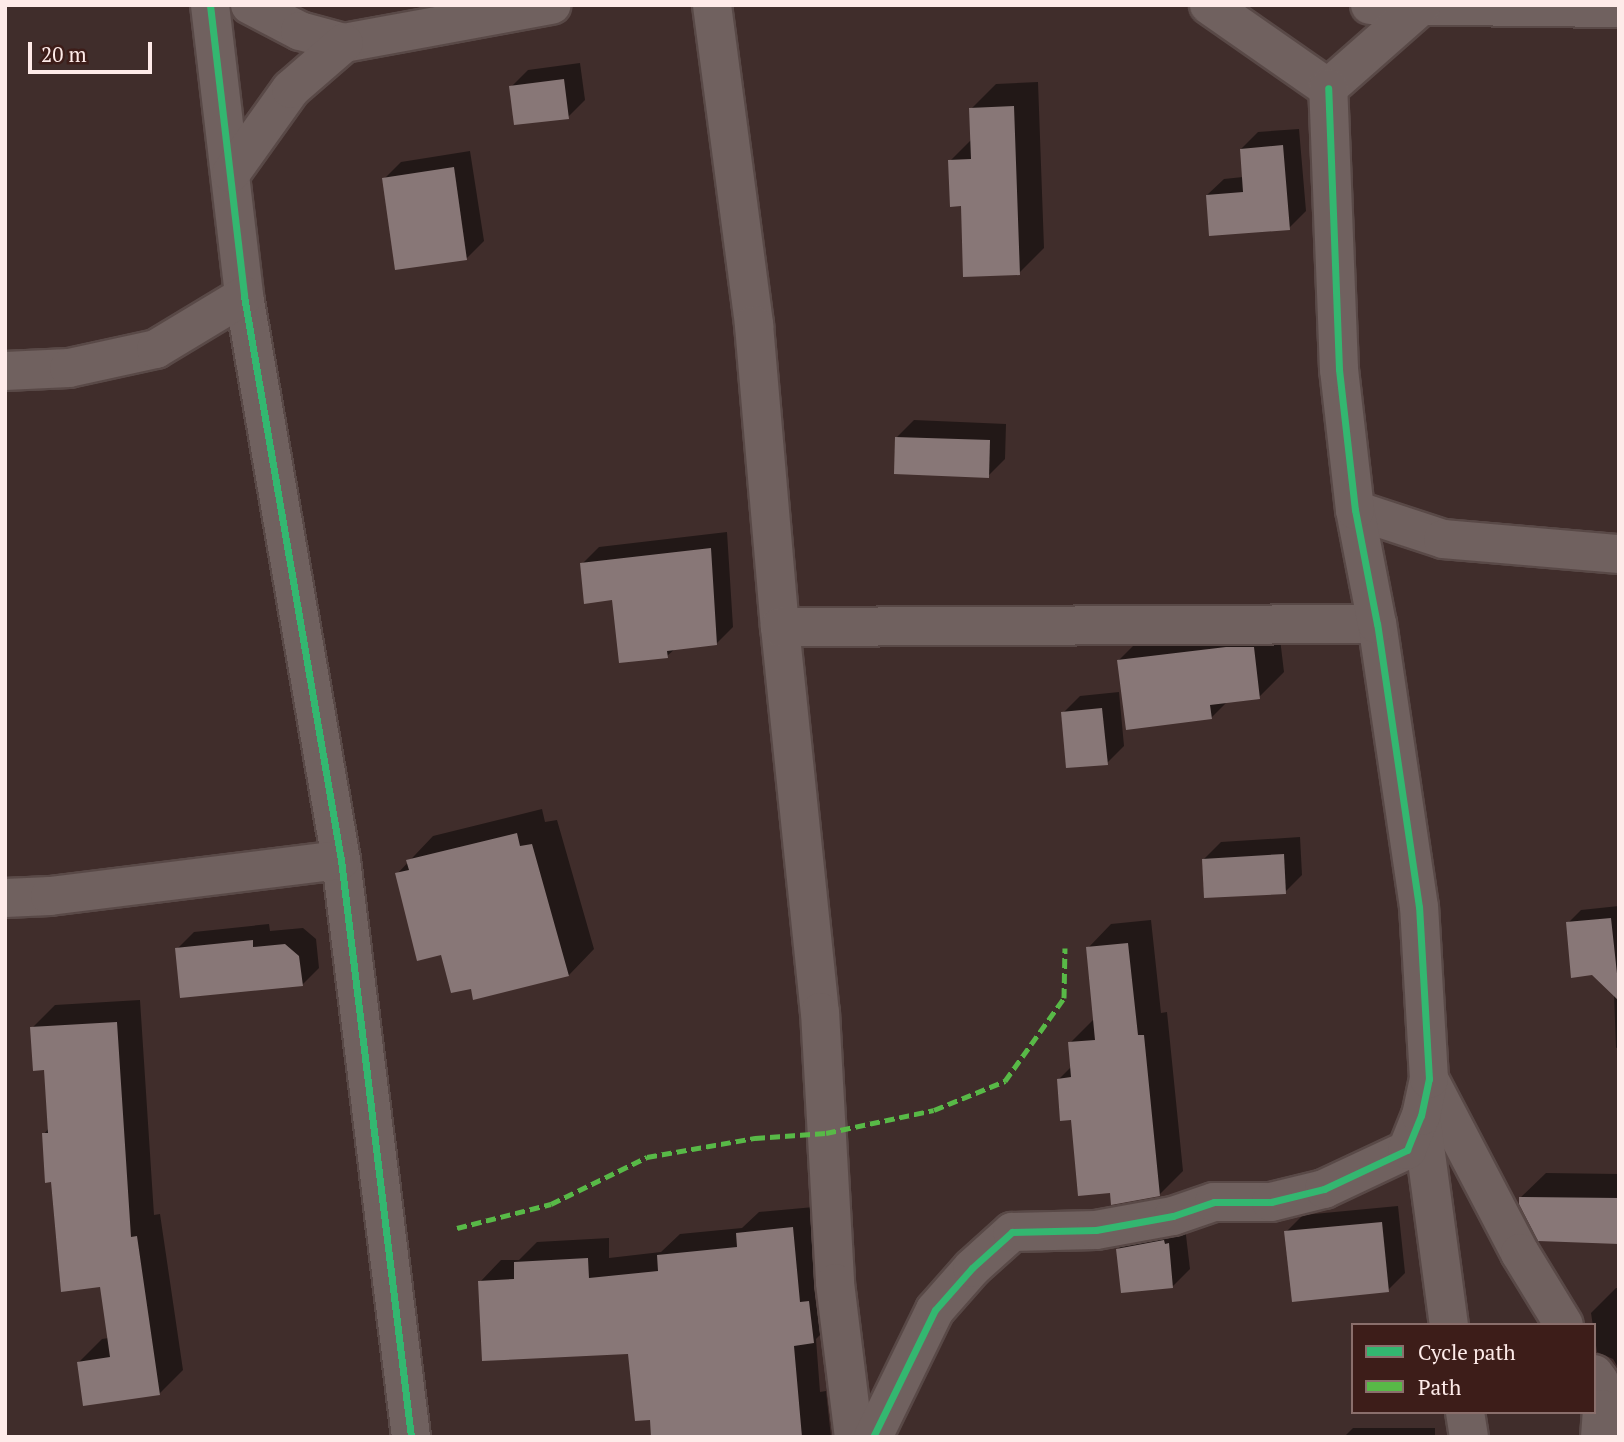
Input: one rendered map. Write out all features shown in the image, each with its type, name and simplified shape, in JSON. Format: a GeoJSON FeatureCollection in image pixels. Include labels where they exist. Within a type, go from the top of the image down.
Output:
{"type":"FeatureCollection","features":[{"type":"Feature","properties":{"kind":"street"},"geometry":{"type":"LineString","coordinates":[[210,5],[244,296],[341,860],[411,1437]]}},
{"type":"Feature","properties":{"kind":"street"},"geometry":{"type":"LineString","coordinates":[[250,5],[300,30],[344,43],[531,6]]}},
{"type":"Feature","properties":{"kind":"street"},"geometry":{"type":"LineString","coordinates":[[712,5],[754,325],[780,627],[820,1012],[835,1283],[854,1437]]}},
{"type":"Feature","properties":{"kind":"street"},"geometry":{"type":"LineString","coordinates":[[1209,5],[1328,88]]}},
{"type":"Feature","properties":{"kind":"street"},"geometry":{"type":"LineString","coordinates":[[1370,5],[1619,8]]}},
{"type":"Feature","properties":{"kind":"street"},"geometry":{"type":"LineString","coordinates":[[1328,88],[1420,7]]}},
{"type":"Feature","properties":{"kind":"street"},"geometry":{"type":"LineString","coordinates":[[231,173],[291,89],[344,43]]}},
{"type":"Feature","properties":{"kind":"street"},"geometry":{"type":"LineString","coordinates":[[873,1437],[934,1310],[972,1268],[1012,1232],[1096,1230],[1173,1216],[1214,1202],[1271,1202],[1324,1189],[1407,1150],[1421,1116],[1429,1079],[1419,907],[1377,624],[1355,510],[1339,369],[1328,88]]}},
{"type":"Feature","properties":{"kind":"street"},"geometry":{"type":"LineString","coordinates":[[5,372],[69,368],[156,349],[244,296]]}},
{"type":"Feature","properties":{"kind":"street"},"geometry":{"type":"LineString","coordinates":[[1355,510],[1443,539],[1619,554]]}},
{"type":"Feature","properties":{"kind":"street"},"geometry":{"type":"LineString","coordinates":[[780,627],[1377,624]]}},
{"type":"Feature","properties":{"kind":"street"},"geometry":{"type":"LineString","coordinates":[[5,898],[50,896],[341,860]]}},
{"type":"Feature","properties":{"kind":"street"},"geometry":{"type":"LineString","coordinates":[[1429,1079],[1520,1253],[1563,1323]]}},
{"type":"Feature","properties":{"kind":"street"},"geometry":{"type":"LineString","coordinates":[[1421,1116],[1449,1323]]}},
{"type":"Feature","properties":{"kind":"street"},"geometry":{"type":"LineString","coordinates":[[1465,1414],[1469,1437]]}},
{"type":"Feature","properties":{"kind":"building"},"geometry":{"type":"Polygon","coordinates":[[[564,79],[569,119],[514,125],[509,86],[564,79]]]}},
{"type":"Feature","properties":{"kind":"building"},"geometry":{"type":"Polygon","coordinates":[[[1014,106],[1020,275],[963,277],[961,206],[950,207],[948,160],[971,159],[969,108],[1014,106]]]}},
{"type":"Feature","properties":{"kind":"building"},"geometry":{"type":"Polygon","coordinates":[[[1283,145],[1290,230],[1209,236],[1206,195],[1243,192],[1240,149],[1283,145]]]}},
{"type":"Feature","properties":{"kind":"building"},"geometry":{"type":"Polygon","coordinates":[[[454,167],[467,260],[395,270],[382,178],[454,167]]]}},
{"type":"Feature","properties":{"kind":"building"},"geometry":{"type":"Polygon","coordinates":[[[895,437],[990,440],[989,478],[894,474],[895,437]]]}},
{"type":"Feature","properties":{"kind":"building"},"geometry":{"type":"Polygon","coordinates":[[[711,548],[717,645],[667,651],[668,658],[619,663],[612,600],[584,604],[580,563],[711,548]]]}},
{"type":"Feature","properties":{"kind":"building"},"geometry":{"type":"Polygon","coordinates":[[[1226,647],[1254,647],[1260,699],[1210,705],[1212,719],[1126,730],[1117,660],[1226,647]]]}},
{"type":"Feature","properties":{"kind":"building"},"geometry":{"type":"Polygon","coordinates":[[[1102,708],[1108,765],[1066,768],[1061,712],[1102,708]]]}},
{"type":"Feature","properties":{"kind":"building"},"geometry":{"type":"Polygon","coordinates":[[[517,833],[520,846],[532,844],[569,976],[473,1000],[471,989],[451,993],[441,955],[417,961],[395,873],[409,870],[406,860],[517,833]]]}},
{"type":"Feature","properties":{"kind":"building"},"geometry":{"type":"Polygon","coordinates":[[[1284,854],[1286,894],[1204,898],[1202,859],[1284,854]]]}},
{"type":"Feature","properties":{"kind":"building"},"geometry":{"type":"Polygon","coordinates":[[[1611,918],[1619,1001],[1592,975],[1571,978],[1566,922],[1611,918]]]}},
{"type":"Feature","properties":{"kind":"building"},"geometry":{"type":"Polygon","coordinates":[[[253,940],[253,947],[285,944],[299,956],[303,986],[180,998],[175,948],[253,940]]]}},
{"type":"Feature","properties":{"kind":"building"},"geometry":{"type":"Polygon","coordinates":[[[1128,943],[1138,1035],[1144,1035],[1160,1196],[1111,1205],[1110,1193],[1078,1196],[1071,1120],[1060,1121],[1057,1079],[1071,1077],[1068,1042],[1095,1040],[1086,947],[1128,943]]]}},
{"type":"Feature","properties":{"kind":"building"},"geometry":{"type":"Polygon","coordinates":[[[117,1022],[131,1237],[137,1236],[160,1395],[83,1406],[77,1362],[110,1357],[100,1287],[61,1292],[51,1182],[45,1183],[42,1133],[48,1133],[44,1070],[33,1071],[30,1027],[117,1022]]]}},
{"type":"Feature","properties":{"kind":"building"},"geometry":{"type":"Polygon","coordinates":[[[1519,1197],[1619,1198],[1619,1244],[1538,1241],[1519,1204],[1519,1197]]]}},
{"type":"Feature","properties":{"kind":"building"},"geometry":{"type":"Polygon","coordinates":[[[1382,1222],[1389,1292],[1292,1302],[1284,1231],[1382,1222]]]}},
{"type":"Feature","properties":{"kind":"building"},"geometry":{"type":"Polygon","coordinates":[[[793,1227],[800,1302],[809,1301],[814,1343],[794,1346],[802,1437],[651,1437],[650,1420],[635,1421],[628,1354],[482,1361],[478,1281],[514,1279],[514,1262],[588,1258],[589,1278],[658,1271],[657,1255],[737,1247],[736,1233],[793,1227]]]}},
{"type":"Feature","properties":{"kind":"building"},"geometry":{"type":"Polygon","coordinates":[[[1164,1240],[1165,1244],[1169,1243],[1173,1288],[1121,1293],[1116,1249],[1164,1240]]]}},
{"type":"Feature","properties":{"kind":"marked path"},"geometry":{"type":"LineString","coordinates":[[457,1228],[551,1204],[647,1157],[755,1138],[826,1133],[934,1110],[1005,1081],[1064,998],[1065,948]]}},
{"type":"Feature","properties":{"kind":"cycle path"},"geometry":{"type":"LineString","coordinates":[[210,5],[244,296],[341,860],[411,1437]]}},
{"type":"Feature","properties":{"kind":"cycle path"},"geometry":{"type":"LineString","coordinates":[[873,1437],[935,1310],[972,1268],[1012,1232],[1096,1230],[1173,1216],[1214,1202],[1271,1202],[1324,1189],[1407,1150],[1421,1116],[1429,1079],[1419,907],[1377,624],[1355,510],[1339,369],[1328,88]]}}]}
